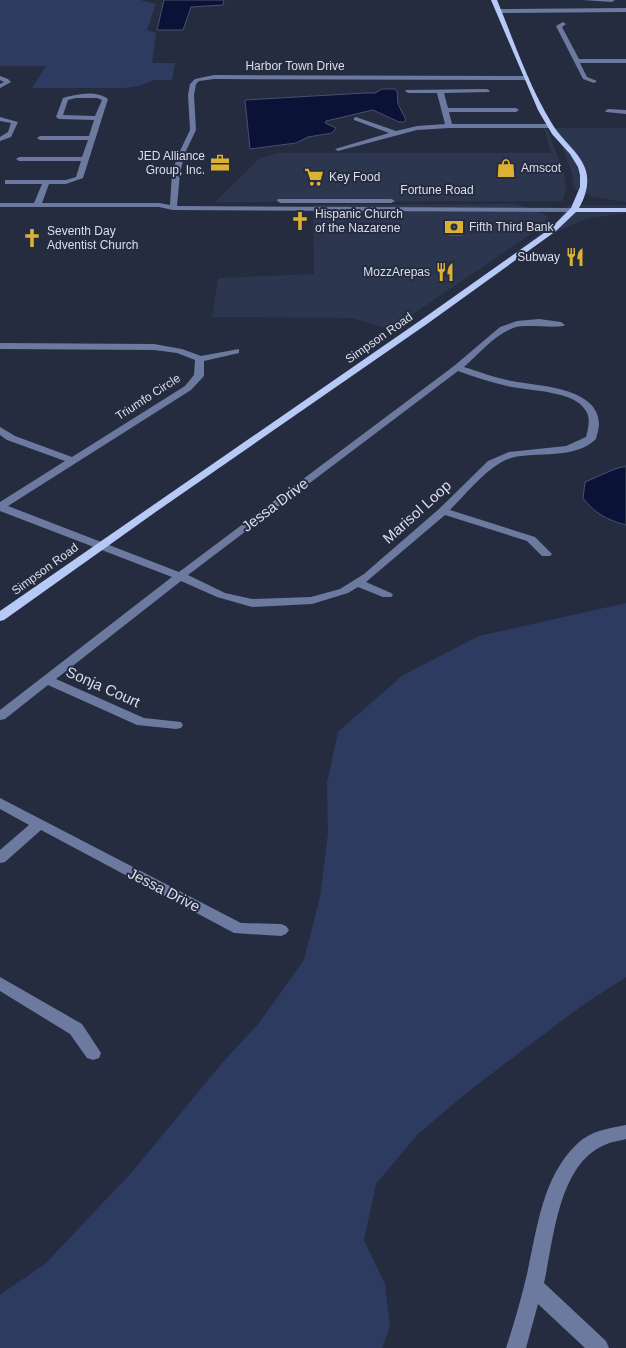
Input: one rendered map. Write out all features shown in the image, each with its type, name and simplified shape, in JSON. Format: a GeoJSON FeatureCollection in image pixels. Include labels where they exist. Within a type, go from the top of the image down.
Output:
{"type":"FeatureCollection","features":[{"type":"Feature","properties":{"kind":"main road"},"geometry":{"type":"LineString","coordinates":[[494,0],[526,78],[550,126],[570,148],[580,163],[584,183],[576,206]]}},
{"type":"Feature","properties":{"kind":"main road","name":"Fortune Road"},"geometry":{"type":"LineString","coordinates":[[576,206],[626,202]]}},
{"type":"Feature","properties":{"kind":"main road","name":"Fortune Road"},"geometry":{"type":"LineString","coordinates":[[576,206],[626,210]]}},
{"type":"Feature","properties":{"kind":"main road","name":"Simpson Road"},"geometry":{"type":"LineString","coordinates":[[0,617],[99,546],[431,318],[560,223],[576,206]]}},
{"type":"Feature","properties":{"kind":"street"},"geometry":{"type":"LineString","coordinates":[[586,0],[612,0]]}},
{"type":"Feature","properties":{"kind":"street"},"geometry":{"type":"LineString","coordinates":[[498,11],[626,10]]}},
{"type":"Feature","properties":{"kind":"street"},"geometry":{"type":"LineString","coordinates":[[563,24],[559,26],[585,78],[594,81]]}},
{"type":"Feature","properties":{"kind":"street"},"geometry":{"type":"LineString","coordinates":[[577,61],[626,61]]}},
{"type":"Feature","properties":{"kind":"street","name":"Harbor Town Drive"},"geometry":{"type":"LineString","coordinates":[[174,205],[176,173],[182,153],[193,130],[191,95],[193,84],[197,80],[214,77],[526,78]]}},
{"type":"Feature","properties":{"kind":"street"},"geometry":{"type":"LineString","coordinates":[[0,78],[8,82],[0,86]]}},
{"type":"Feature","properties":{"kind":"street"},"geometry":{"type":"LineString","coordinates":[[408,91],[487,91]]}},
{"type":"Feature","properties":{"kind":"street"},"geometry":{"type":"LineString","coordinates":[[440,91],[449,126]]}},
{"type":"Feature","properties":{"kind":"street"},"geometry":{"type":"LineString","coordinates":[[8,182],[75,181],[79,178],[105,99],[98,96],[65,99],[59,117],[98,118]]}},
{"type":"Feature","properties":{"kind":"street"},"geometry":{"type":"LineString","coordinates":[[445,110],[516,110]]}},
{"type":"Feature","properties":{"kind":"street"},"geometry":{"type":"LineString","coordinates":[[608,111],[626,112]]}},
{"type":"Feature","properties":{"kind":"street"},"geometry":{"type":"LineString","coordinates":[[356,118],[394,134]]}},
{"type":"Feature","properties":{"kind":"street"},"geometry":{"type":"LineString","coordinates":[[0,120],[15,122],[12,134],[0,139]]}},
{"type":"Feature","properties":{"kind":"street"},"geometry":{"type":"LineString","coordinates":[[338,148],[417,128],[449,126],[550,126]]}},
{"type":"Feature","properties":{"kind":"street"},"geometry":{"type":"LineString","coordinates":[[40,138],[92,138]]}},
{"type":"Feature","properties":{"kind":"street"},"geometry":{"type":"LineString","coordinates":[[19,159],[85,159]]}},
{"type":"Feature","properties":{"kind":"street"},"geometry":{"type":"LineString","coordinates":[[37,205],[46,182]]}},
{"type":"Feature","properties":{"kind":"street","name":"Fortune Road"},"geometry":{"type":"LineString","coordinates":[[0,205],[174,205],[402,201]]}},
{"type":"Feature","properties":{"kind":"street","name":"Fortune Road"},"geometry":{"type":"LineString","coordinates":[[527,201],[576,206]]}},
{"type":"Feature","properties":{"kind":"street","name":"Fortune Road"},"geometry":{"type":"LineString","coordinates":[[174,205],[321,210],[521,209],[576,206]]}},
{"type":"Feature","properties":{"kind":"street"},"geometry":{"type":"LineString","coordinates":[[521,209],[547,214],[560,223]]}},
{"type":"Feature","properties":{"kind":"street","name":"Jessa Drive"},"geometry":{"type":"LineString","coordinates":[[0,716],[180,576],[457,368],[503,329],[517,324],[539,322],[561,325]]}},
{"type":"Feature","properties":{"kind":"street","name":"Triumfo Circle"},"geometry":{"type":"LineString","coordinates":[[0,346],[154,347],[180,351],[200,359],[199,376],[188,388],[0,507]]}},
{"type":"Feature","properties":{"kind":"street"},"geometry":{"type":"LineString","coordinates":[[200,359],[236,351]]}},
{"type":"Feature","properties":{"kind":"street","name":"Marisol Loop"},"geometry":{"type":"LineString","coordinates":[[0,507],[180,576],[220,595],[252,603],[312,600],[344,591],[357,583],[443,511],[492,463],[509,454],[568,449],[591,439],[595,427],[591,410],[579,397],[550,389],[515,385],[457,368]]}},
{"type":"Feature","properties":{"kind":"street"},"geometry":{"type":"LineString","coordinates":[[0,430],[11,438],[72,460]]}},
{"type":"Feature","properties":{"kind":"street"},"geometry":{"type":"LineString","coordinates":[[443,511],[531,539],[546,554]]}},
{"type":"Feature","properties":{"kind":"street"},"geometry":{"type":"LineString","coordinates":[[357,583],[387,595]]}},
{"type":"Feature","properties":{"kind":"street","name":"Sonja Court"},"geometry":{"type":"LineString","coordinates":[[47,680],[142,722],[176,725]]}},
{"type":"Feature","properties":{"kind":"street","name":"Jessa Drive"},"geometry":{"type":"LineString","coordinates":[[0,803],[239,929],[281,930]]}},
{"type":"Feature","properties":{"kind":"street"},"geometry":{"type":"LineString","coordinates":[[0,858],[38,824]]}},
{"type":"Feature","properties":{"kind":"street"},"geometry":{"type":"LineString","coordinates":[[0,983],[76,1029],[93,1053]]}},
{"type":"Feature","properties":{"kind":"street"},"geometry":{"type":"LineString","coordinates":[[516,1348],[556,1190],[563,1173],[585,1146],[618,1133],[626,1132]]}},
{"type":"Feature","properties":{"kind":"street"},"geometry":{"type":"LineString","coordinates":[[533,1286],[599,1348]]}},
{"type":"Feature","properties":{"kind":"shaded area"},"geometry":{"type":"Polygon","coordinates":[[[0,0],[140,0],[156,4],[147,30],[156,33],[152,63],[175,63],[172,80],[153,80],[139,86],[124,88],[32,88],[46,66],[0,66],[0,0]]]}},
{"type":"Feature","properties":{"kind":"shaded area"},"geometry":{"type":"Polygon","coordinates":[[[164,0],[224,0],[223,5],[191,7],[183,30],[157,30],[164,0]]]}},
{"type":"Feature","properties":{"kind":"shaded area"},"geometry":{"type":"Polygon","coordinates":[[[382,89],[395,89],[397,91],[398,104],[406,120],[404,122],[399,122],[373,110],[326,121],[325,123],[336,128],[332,133],[308,137],[296,143],[250,149],[245,100],[375,93],[382,89]]]}},
{"type":"Feature","properties":{"kind":"shaded area"},"geometry":{"type":"Polygon","coordinates":[[[544,128],[548,130],[564,174],[566,188],[563,201],[215,202],[259,159],[277,153],[551,153],[544,128]]]}},
{"type":"Feature","properties":{"kind":"shaded area"},"geometry":{"type":"Polygon","coordinates":[[[555,128],[626,128],[626,202],[593,197],[574,189],[572,173],[555,128]]]}},
{"type":"Feature","properties":{"kind":"shaded area"},"geometry":{"type":"Polygon","coordinates":[[[514,204],[537,210],[547,216],[548,219],[529,235],[390,330],[353,318],[212,317],[218,278],[314,274],[313,205],[514,204]]]}},
{"type":"Feature","properties":{"kind":"shaded area"},"geometry":{"type":"Polygon","coordinates":[[[569,205],[626,205],[626,213],[586,219],[521,247],[557,221],[569,205]]]}},
{"type":"Feature","properties":{"kind":"shaded area"},"geometry":{"type":"Polygon","coordinates":[[[626,466],[626,525],[602,516],[583,498],[585,482],[626,466]]]}},
{"type":"Feature","properties":{"kind":"shaded area"},"geometry":{"type":"Polygon","coordinates":[[[626,603],[626,977],[580,1007],[470,1090],[418,1134],[376,1184],[364,1240],[385,1284],[390,1327],[382,1348],[0,1348],[0,1295],[46,1263],[132,1172],[223,1062],[259,1023],[304,960],[320,897],[328,834],[327,783],[338,732],[403,675],[479,636],[626,603]]]}},
{"type":"Feature","properties":{"kind":"building"},"geometry":{"type":"Polygon","coordinates":[[[446,220],[460,220],[463,235],[449,235],[446,220]]]}},
{"type":"Feature","properties":{"kind":"place","name":"JED Alliance Group, Inc."},"geometry":{"type":"Point","coordinates":[220,163]}},
{"type":"Feature","properties":{"kind":"place","name":"Amscot"},"geometry":{"type":"Point","coordinates":[506,168]}},
{"type":"Feature","properties":{"kind":"place","name":"Key Food"},"geometry":{"type":"Point","coordinates":[314,177]}},
{"type":"Feature","properties":{"kind":"place","name":"Hispanic Church of the Nazarene"},"geometry":{"type":"Point","coordinates":[300,221]}},
{"type":"Feature","properties":{"kind":"place","name":"Fifth Third Bank"},"geometry":{"type":"Point","coordinates":[454,227]}},
{"type":"Feature","properties":{"kind":"place","name":"Seventh Day Adventist Church"},"geometry":{"type":"Point","coordinates":[32,238]}},
{"type":"Feature","properties":{"kind":"place","name":"Subway"},"geometry":{"type":"Point","coordinates":[575,257]}},
{"type":"Feature","properties":{"kind":"place","name":"MozzArepas"},"geometry":{"type":"Point","coordinates":[445,272]}}]}
